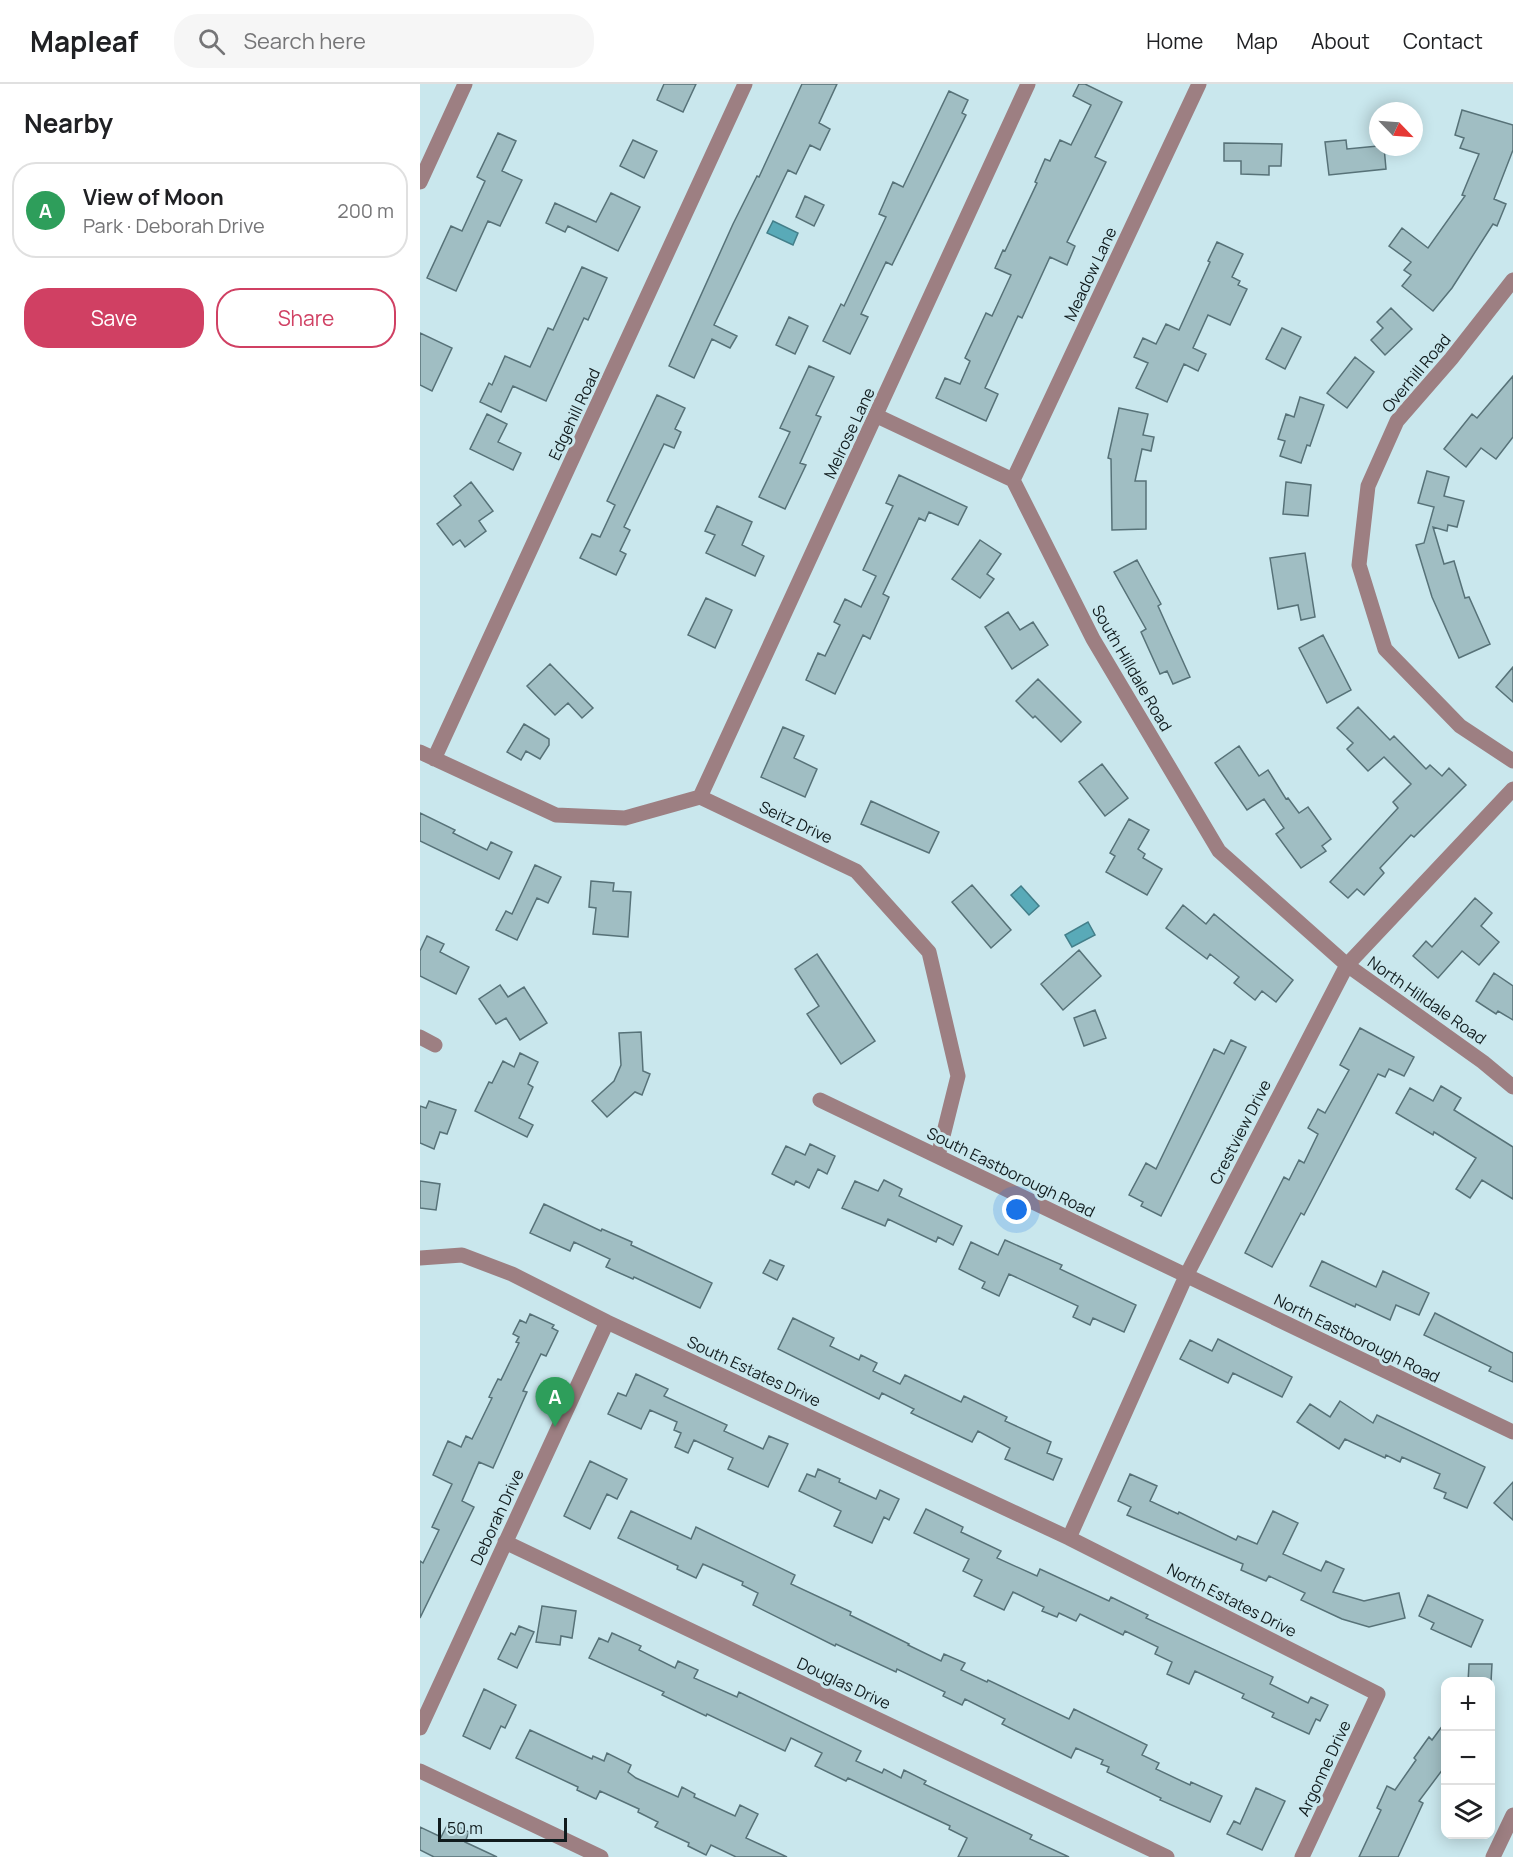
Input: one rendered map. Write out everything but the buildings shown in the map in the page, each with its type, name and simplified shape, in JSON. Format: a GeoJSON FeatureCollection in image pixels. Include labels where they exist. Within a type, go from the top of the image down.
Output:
{"type":"FeatureCollection","features":[{"type":"Feature","properties":{"kind":"street"},"geometry":{"type":"LineString","coordinates":[[420,182],[465,84]]}},
{"type":"Feature","properties":{"kind":"street","name":"Edgehill Road"},"geometry":{"type":"LineString","coordinates":[[434,759],[745,84]]}},
{"type":"Feature","properties":{"kind":"street","name":"Melrose Lane"},"geometry":{"type":"LineString","coordinates":[[700,797],[1028,84]]}},
{"type":"Feature","properties":{"kind":"street","name":"Meadow Lane"},"geometry":{"type":"LineString","coordinates":[[1013,480],[1199,84]]}},
{"type":"Feature","properties":{"kind":"street","name":"Overhill Road"},"geometry":{"type":"LineString","coordinates":[[1513,280],[1451,359],[1397,421],[1368,486],[1359,565],[1385,649],[1460,726],[1513,761]]}},
{"type":"Feature","properties":{"kind":"street"},"geometry":{"type":"LineString","coordinates":[[877,416],[1013,480]]}},
{"type":"Feature","properties":{"kind":"street","name":"South Hilldale Road"},"geometry":{"type":"LineString","coordinates":[[1013,480],[1093,639],[1219,851],[1347,965]]}},
{"type":"Feature","properties":{"kind":"street"},"geometry":{"type":"LineString","coordinates":[[420,752],[556,815],[625,818],[700,797]]}},
{"type":"Feature","properties":{"kind":"street","name":"Crestview Drive"},"geometry":{"type":"LineString","coordinates":[[1070,1538],[1186,1276],[1347,965],[1513,789]]}},
{"type":"Feature","properties":{"kind":"street","name":"Seitz Drive"},"geometry":{"type":"LineString","coordinates":[[700,797],[856,871],[928,951],[958,1076],[938,1156]]}},
{"type":"Feature","properties":{"kind":"street","name":"North Hilldale Road"},"geometry":{"type":"LineString","coordinates":[[1347,965],[1483,1062],[1513,1087]]}},
{"type":"Feature","properties":{"kind":"street"},"geometry":{"type":"LineString","coordinates":[[420,1038],[435,1045]]}},
{"type":"Feature","properties":{"kind":"street","name":"South Eastborough Road"},"geometry":{"type":"LineString","coordinates":[[820,1101],[1186,1276]]}},
{"type":"Feature","properties":{"kind":"street","name":"South Estates Drive"},"geometry":{"type":"LineString","coordinates":[[420,1258],[462,1255],[512,1274],[607,1322],[1070,1538]]}},
{"type":"Feature","properties":{"kind":"street","name":"North Eastborough Road"},"geometry":{"type":"LineString","coordinates":[[1186,1276],[1513,1432]]}},
{"type":"Feature","properties":{"kind":"street","name":"Deborah Drive"},"geometry":{"type":"LineString","coordinates":[[420,1728],[607,1322]]}},
{"type":"Feature","properties":{"kind":"street","name":"North Estates Drive"},"geometry":{"type":"LineString","coordinates":[[1070,1538],[1378,1694]]}},
{"type":"Feature","properties":{"kind":"street","name":"Douglas Drive"},"geometry":{"type":"LineString","coordinates":[[505,1542],[1167,1857]]}},
{"type":"Feature","properties":{"kind":"street","name":"Argonne Drive"},"geometry":{"type":"LineString","coordinates":[[1302,1857],[1378,1694]]}},
{"type":"Feature","properties":{"kind":"street"},"geometry":{"type":"LineString","coordinates":[[420,1771],[601,1857]]}},
{"type":"Feature","properties":{"kind":"street"},"geometry":{"type":"LineString","coordinates":[[1493,1857],[1513,1815]]}},
{"type":"Feature","properties":{"kind":"water"},"geometry":{"type":"Polygon","coordinates":[[[773,221],[798,233],[793,245],[767,233],[773,221]]]}},
{"type":"Feature","properties":{"kind":"water"},"geometry":{"type":"Polygon","coordinates":[[[1021,886],[1039,906],[1029,915],[1011,895],[1021,886]]]}},
{"type":"Feature","properties":{"kind":"water"},"geometry":{"type":"Polygon","coordinates":[[[1088,922],[1095,935],[1072,947],[1065,935],[1088,922]]]}},
{"type":"Feature","properties":{"kind":"place","name":"View of Moon"},"geometry":{"type":"Point","coordinates":[555,1427]}}]}
